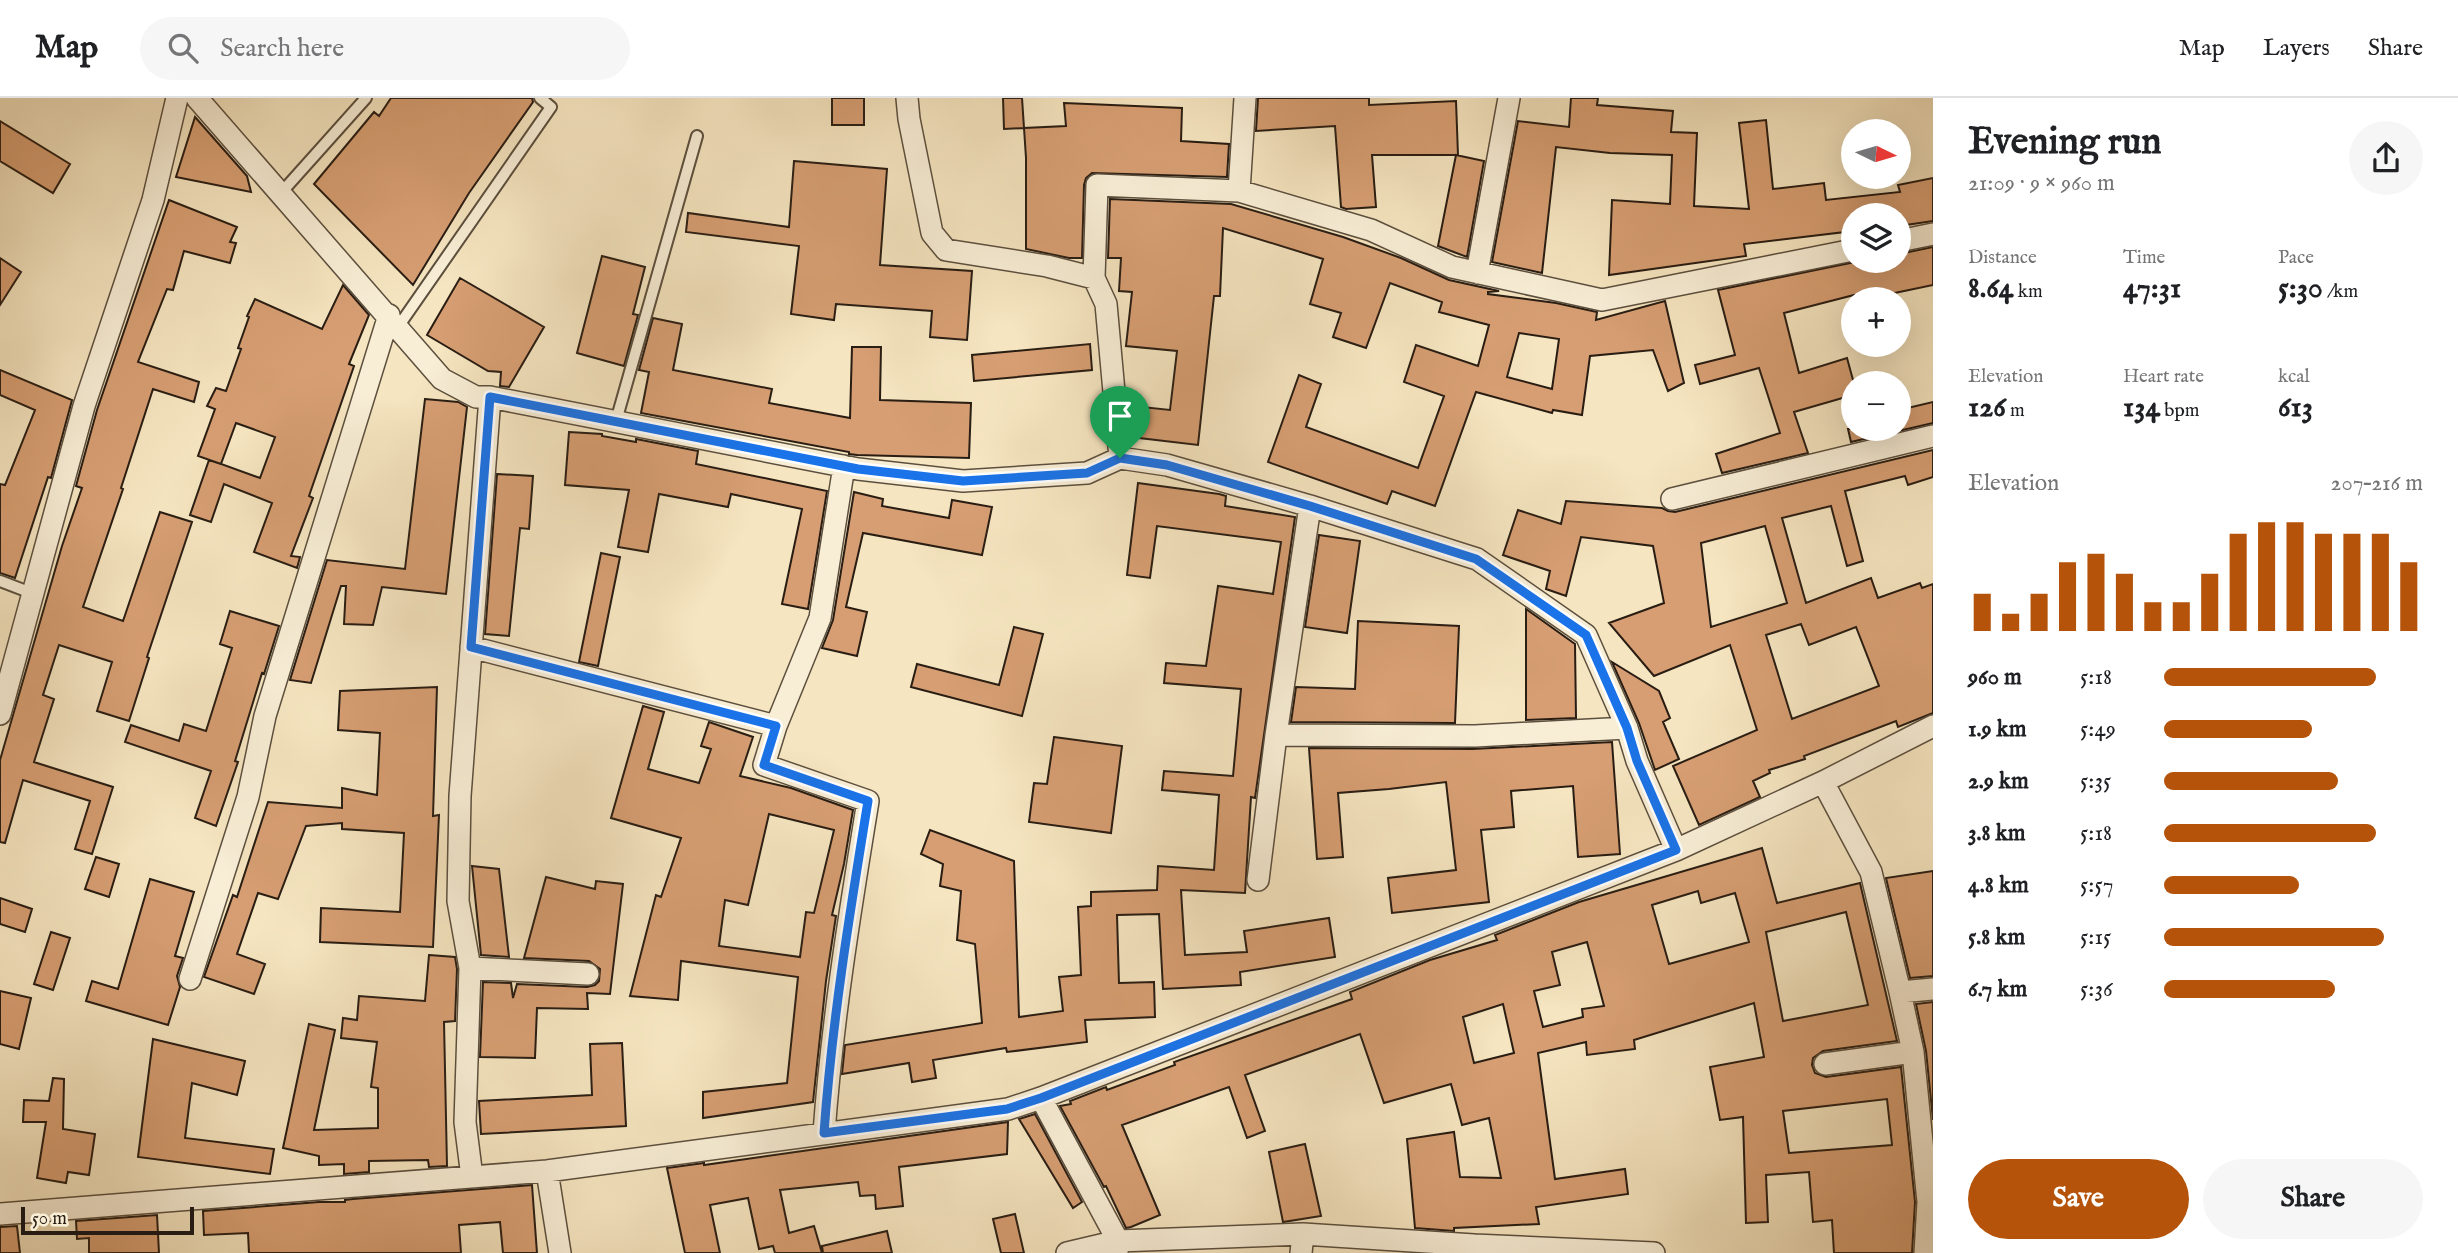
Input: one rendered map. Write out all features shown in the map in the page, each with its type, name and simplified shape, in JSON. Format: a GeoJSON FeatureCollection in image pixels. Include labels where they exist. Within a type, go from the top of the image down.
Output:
{"type":"FeatureCollection","features":[{"type":"Feature","properties":{"kind":"street"},"geometry":{"type":"LineString","coordinates":[[0,714],[84,407],[153,200],[177,98]]}},
{"type":"Feature","properties":{"kind":"street"},"geometry":{"type":"LineString","coordinates":[[197,98],[442,379],[476,397],[490,397],[844,466],[963,481],[1087,473],[1120,458],[1167,465],[1310,506],[1476,559],[1586,635],[1676,850]]}},
{"type":"Feature","properties":{"kind":"street"},"geometry":{"type":"LineString","coordinates":[[907,98],[932,233],[946,250],[1047,266],[1094,278]]}},
{"type":"Feature","properties":{"kind":"street"},"geometry":{"type":"LineString","coordinates":[[1239,191],[1245,98]]}},
{"type":"Feature","properties":{"kind":"street"},"geometry":{"type":"LineString","coordinates":[[1477,273],[1509,98]]}},
{"type":"Feature","properties":{"kind":"street"},"geometry":{"type":"LineString","coordinates":[[1120,458],[1107,304],[1094,278],[1097,185],[1239,191],[1371,230],[1452,267],[1602,300],[1841,252]]}},
{"type":"Feature","properties":{"kind":"street"},"geometry":{"type":"LineString","coordinates":[[1911,239],[1933,234]]}},
{"type":"Feature","properties":{"kind":"street"},"geometry":{"type":"LineString","coordinates":[[190,979],[248,797],[265,716],[393,321]]}},
{"type":"Feature","properties":{"kind":"street"},"geometry":{"type":"LineString","coordinates":[[471,1177],[465,1122],[470,968],[458,901],[460,796],[490,397]]}},
{"type":"Feature","properties":{"kind":"street"},"geometry":{"type":"LineString","coordinates":[[1672,499],[1933,436]]}},
{"type":"Feature","properties":{"kind":"street"},"geometry":{"type":"LineString","coordinates":[[824,1133],[828,1073],[842,957],[868,801],[764,765],[776,726],[820,618],[844,466]]}},
{"type":"Feature","properties":{"kind":"street"},"geometry":{"type":"LineString","coordinates":[[1258,880],[1276,735],[1310,506]]}},
{"type":"Feature","properties":{"kind":"street"},"geometry":{"type":"LineString","coordinates":[[471,647],[776,726]]}},
{"type":"Feature","properties":{"kind":"street"},"geometry":{"type":"LineString","coordinates":[[0,1214],[547,1171],[1007,1109],[1676,850],[1823,782],[1933,726]]}},
{"type":"Feature","properties":{"kind":"street"},"geometry":{"type":"LineString","coordinates":[[1276,735],[1475,736],[1627,728]]}},
{"type":"Feature","properties":{"kind":"street"},"geometry":{"type":"LineString","coordinates":[[1823,782],[1871,872],[1913,1052],[1928,1202],[1925,1253]]}},
{"type":"Feature","properties":{"kind":"street"},"geometry":{"type":"LineString","coordinates":[[470,968],[588,974]]}},
{"type":"Feature","properties":{"kind":"street"},"geometry":{"type":"LineString","coordinates":[[1900,992],[1933,989]]}},
{"type":"Feature","properties":{"kind":"street"},"geometry":{"type":"LineString","coordinates":[[1825,1064],[1913,1052]]}},
{"type":"Feature","properties":{"kind":"street"},"geometry":{"type":"LineString","coordinates":[[1041,1098],[1117,1247]]}},
{"type":"Feature","properties":{"kind":"street"},"geometry":{"type":"LineString","coordinates":[[547,1171],[560,1253]]}},
{"type":"Feature","properties":{"kind":"street"},"geometry":{"type":"LineString","coordinates":[[1067,1253],[1117,1247],[1302,1243],[1654,1253]]}},
{"type":"Feature","properties":{"kind":"lane"},"geometry":{"type":"LineString","coordinates":[[281,193],[366,98]]}},
{"type":"Feature","properties":{"kind":"lane"},"geometry":{"type":"LineString","coordinates":[[393,321],[551,107],[540,98]]}},
{"type":"Feature","properties":{"kind":"lane"},"geometry":{"type":"LineString","coordinates":[[616,421],[697,136]]}},
{"type":"Feature","properties":{"kind":"lane"},"geometry":{"type":"LineString","coordinates":[[0,581],[34,594]]}},
{"type":"Feature","properties":{"kind":"building"},"geometry":{"type":"Polygon","coordinates":[[[391,98],[532,98],[533,102],[469,193],[413,285],[314,184],[374,112],[379,116],[391,98]]]}},
{"type":"Feature","properties":{"kind":"building"},"geometry":{"type":"Polygon","coordinates":[[[832,98],[864,98],[864,125],[832,125],[832,98]]]}},
{"type":"Feature","properties":{"kind":"building"},"geometry":{"type":"Polygon","coordinates":[[[1003,98],[1022,98],[1024,128],[1004,129],[1003,98]]]}},
{"type":"Feature","properties":{"kind":"building"},"geometry":{"type":"Polygon","coordinates":[[[1258,98],[1369,98],[1369,105],[1456,101],[1458,155],[1372,155],[1376,207],[1346,209],[1341,207],[1335,126],[1256,131],[1258,98]]]}},
{"type":"Feature","properties":{"kind":"building"},"geometry":{"type":"Polygon","coordinates":[[[1571,98],[1598,98],[1597,105],[1673,111],[1671,132],[1697,133],[1694,206],[1749,209],[1739,123],[1766,120],[1773,189],[1824,183],[1826,200],[1900,192],[1899,189],[1911,189],[1911,182],[1933,178],[1933,221],[1911,224],[1911,203],[1841,203],[1841,232],[1744,244],[1746,256],[1609,275],[1612,200],[1670,204],[1672,155],[1610,153],[1556,147],[1542,273],[1492,262],[1518,121],[1569,127],[1571,98]]]}},
{"type":"Feature","properties":{"kind":"building"},"geometry":{"type":"Polygon","coordinates":[[[1064,103],[1182,108],[1181,141],[1229,144],[1227,177],[1092,173],[1086,178],[1084,185],[1082,258],[1026,249],[1024,128],[1066,126],[1064,103]]]}},
{"type":"Feature","properties":{"kind":"building"},"geometry":{"type":"Polygon","coordinates":[[[195,117],[247,176],[251,192],[176,177],[195,117]]]}},
{"type":"Feature","properties":{"kind":"building"},"geometry":{"type":"Polygon","coordinates":[[[0,121],[70,164],[53,193],[0,161],[0,121]]]}},
{"type":"Feature","properties":{"kind":"building"},"geometry":{"type":"Polygon","coordinates":[[[1456,155],[1484,161],[1467,257],[1438,246],[1456,155]]]}},
{"type":"Feature","properties":{"kind":"building"},"geometry":{"type":"Polygon","coordinates":[[[794,161],[887,169],[880,265],[972,271],[967,340],[930,337],[932,311],[836,304],[834,320],[791,314],[799,246],[686,232],[688,213],[789,227],[794,161]]]}},
{"type":"Feature","properties":{"kind":"building"},"geometry":{"type":"Polygon","coordinates":[[[1110,199],[1231,204],[1343,237],[1401,258],[1449,280],[1499,291],[1488,294],[1556,303],[1597,312],[1596,320],[1665,301],[1684,383],[1668,391],[1653,350],[1590,356],[1582,415],[1553,410],[1552,413],[1476,392],[1435,506],[1392,491],[1387,504],[1268,462],[1299,375],[1321,384],[1306,427],[1418,468],[1444,396],[1404,382],[1416,345],[1478,366],[1489,325],[1439,312],[1442,302],[1390,283],[1366,348],[1333,337],[1341,313],[1310,304],[1323,259],[1223,228],[1220,296],[1214,296],[1198,445],[1131,437],[1133,406],[1170,410],[1177,351],[1126,346],[1132,292],[1119,291],[1121,258],[1108,258],[1110,199]],[[1519,333],[1507,377],[1552,389],[1559,339],[1519,333]]]}},
{"type":"Feature","properties":{"kind":"building"},"geometry":{"type":"Polygon","coordinates":[[[169,200],[237,227],[230,242],[236,243],[230,263],[184,251],[173,290],[167,289],[138,362],[199,382],[194,402],[153,389],[83,607],[123,621],[160,512],[192,522],[147,657],[149,658],[129,721],[97,711],[112,662],[59,645],[43,695],[54,699],[34,762],[113,787],[92,854],[75,849],[90,801],[23,780],[5,843],[0,842],[0,760],[62,546],[82,488],[76,486],[97,410],[169,200]]]}},
{"type":"Feature","properties":{"kind":"building"},"geometry":{"type":"Polygon","coordinates":[[[1933,247],[1933,285],[1911,290],[1911,287],[1841,287],[1841,298],[1784,313],[1799,373],[1847,358],[1851,371],[1841,371],[1841,398],[1794,412],[1808,453],[1722,473],[1716,454],[1780,433],[1759,368],[1700,384],[1695,365],[1735,355],[1718,290],[1841,265],[1841,273],[1911,273],[1911,252],[1933,247]]]}},
{"type":"Feature","properties":{"kind":"building"},"geometry":{"type":"Polygon","coordinates":[[[602,256],[645,267],[633,314],[638,315],[624,366],[577,353],[602,256]]]}},
{"type":"Feature","properties":{"kind":"building"},"geometry":{"type":"Polygon","coordinates":[[[0,258],[21,272],[0,305],[0,258]]]}},
{"type":"Feature","properties":{"kind":"building"},"geometry":{"type":"Polygon","coordinates":[[[460,278],[544,327],[509,387],[500,386],[501,372],[488,371],[427,335],[460,278]]]}},
{"type":"Feature","properties":{"kind":"building"},"geometry":{"type":"Polygon","coordinates":[[[343,285],[369,315],[349,364],[354,366],[309,496],[313,498],[291,556],[300,557],[297,568],[254,552],[272,503],[224,484],[211,522],[190,515],[209,460],[221,464],[198,456],[215,409],[207,406],[216,388],[226,391],[241,349],[238,348],[249,317],[247,316],[255,299],[322,329],[343,285]],[[236,423],[221,464],[260,478],[275,437],[236,423]]]}},
{"type":"Feature","properties":{"kind":"building"},"geometry":{"type":"Polygon","coordinates":[[[653,318],[682,324],[673,370],[772,389],[769,403],[850,418],[852,347],[881,347],[880,400],[971,403],[969,458],[849,454],[641,413],[649,372],[639,370],[653,318]]]}},
{"type":"Feature","properties":{"kind":"building"},"geometry":{"type":"Polygon","coordinates":[[[1090,344],[1092,370],[974,381],[972,355],[1090,344]]]}},
{"type":"Feature","properties":{"kind":"building"},"geometry":{"type":"Polygon","coordinates":[[[0,370],[72,400],[51,478],[48,477],[15,578],[0,573],[0,484],[5,485],[35,410],[0,395],[0,370]]]}},
{"type":"Feature","properties":{"kind":"building"},"geometry":{"type":"Polygon","coordinates":[[[425,399],[458,402],[467,407],[446,594],[382,587],[373,625],[344,624],[346,586],[341,586],[311,683],[290,680],[327,560],[405,569],[425,399]]]}},
{"type":"Feature","properties":{"kind":"building"},"geometry":{"type":"Polygon","coordinates":[[[1933,402],[1933,423],[1911,428],[1911,407],[1933,402]]]}},
{"type":"Feature","properties":{"kind":"building"},"geometry":{"type":"Polygon","coordinates":[[[569,432],[602,434],[636,442],[636,439],[698,451],[696,464],[827,491],[808,609],[782,604],[802,509],[731,494],[728,507],[659,494],[648,552],[618,547],[629,490],[565,485],[569,432]]]}},
{"type":"Feature","properties":{"kind":"building"},"geometry":{"type":"Polygon","coordinates":[[[1933,450],[1933,477],[1908,485],[1905,476],[1845,491],[1863,561],[1847,566],[1831,506],[1782,518],[1806,603],[1871,578],[1878,598],[1920,583],[1922,588],[1933,584],[1933,713],[1898,727],[1896,721],[1804,756],[1805,759],[1769,770],[1770,773],[1753,781],[1760,797],[1699,825],[1673,766],[1757,730],[1730,645],[1654,676],[1609,623],[1664,603],[1653,546],[1581,537],[1566,596],[1546,589],[1550,571],[1503,555],[1518,510],[1561,524],[1566,501],[1662,508],[1675,512],[1933,450]],[[1765,526],[1701,543],[1711,627],[1787,603],[1765,526]],[[1801,624],[1766,635],[1792,719],[1879,686],[1856,627],[1809,645],[1801,624]]]}},
{"type":"Feature","properties":{"kind":"building"},"geometry":{"type":"Polygon","coordinates":[[[497,474],[533,476],[529,529],[520,528],[509,636],[485,634],[497,474]]]}},
{"type":"Feature","properties":{"kind":"building"},"geometry":{"type":"Polygon","coordinates":[[[1138,483],[1219,494],[1226,496],[1225,506],[1295,517],[1255,798],[1251,797],[1245,893],[1181,890],[1185,955],[1247,952],[1244,931],[1329,918],[1335,957],[1240,972],[1241,985],[1163,989],[1159,914],[1117,915],[1119,983],[1154,982],[1155,1017],[1085,1020],[1087,1042],[1007,1052],[1006,1048],[933,1060],[936,1078],[912,1082],[909,1063],[842,1074],[845,1045],[982,1023],[975,944],[957,940],[961,891],[940,886],[943,864],[921,854],[930,830],[1014,861],[1019,1017],[1063,1011],[1059,977],[1081,975],[1078,907],[1091,906],[1091,892],[1157,890],[1158,866],[1214,870],[1219,795],[1162,790],[1164,771],[1233,776],[1241,689],[1164,683],[1166,663],[1206,666],[1218,586],[1273,594],[1281,542],[1157,526],[1150,578],[1127,575],[1138,483]]]}},
{"type":"Feature","properties":{"kind":"building"},"geometry":{"type":"Polygon","coordinates":[[[854,492],[883,499],[882,506],[949,518],[952,500],[992,507],[982,555],[863,533],[846,607],[867,612],[857,656],[822,648],[833,620],[854,492]]]}},
{"type":"Feature","properties":{"kind":"building"},"geometry":{"type":"Polygon","coordinates":[[[1319,535],[1360,541],[1347,633],[1305,627],[1319,535]]]}},
{"type":"Feature","properties":{"kind":"building"},"geometry":{"type":"Polygon","coordinates":[[[601,553],[620,557],[598,666],[579,662],[601,553]]]}},
{"type":"Feature","properties":{"kind":"building"},"geometry":{"type":"Polygon","coordinates":[[[1526,609],[1575,644],[1576,718],[1526,720],[1526,609]]]}},
{"type":"Feature","properties":{"kind":"building"},"geometry":{"type":"Polygon","coordinates":[[[230,611],[279,626],[216,826],[195,818],[211,771],[125,742],[131,725],[179,741],[184,724],[206,731],[232,648],[220,644],[230,611]]]}},
{"type":"Feature","properties":{"kind":"building"},"geometry":{"type":"Polygon","coordinates":[[[1358,621],[1459,626],[1455,723],[1291,722],[1296,687],[1355,689],[1358,621]]]}},
{"type":"Feature","properties":{"kind":"building"},"geometry":{"type":"Polygon","coordinates":[[[1014,627],[1043,634],[1022,716],[911,687],[917,664],[999,685],[1014,627]]]}},
{"type":"Feature","properties":{"kind":"building"},"geometry":{"type":"Polygon","coordinates":[[[1612,662],[1659,691],[1670,718],[1663,722],[1679,759],[1655,770],[1639,723],[1612,662]]]}},
{"type":"Feature","properties":{"kind":"building"},"geometry":{"type":"Polygon","coordinates":[[[437,687],[433,816],[439,815],[433,947],[320,942],[321,908],[400,912],[404,833],[342,829],[342,823],[306,826],[278,899],[258,893],[237,954],[265,964],[254,994],[204,977],[233,895],[237,897],[268,802],[342,808],[342,788],[377,795],[380,733],[338,730],[340,691],[437,687]]]}},
{"type":"Feature","properties":{"kind":"building"},"geometry":{"type":"Polygon","coordinates":[[[643,706],[664,712],[648,769],[699,783],[711,749],[701,746],[709,722],[753,737],[740,776],[791,788],[853,810],[832,915],[836,916],[813,1102],[703,1118],[703,1092],[787,1083],[798,977],[681,961],[678,1000],[630,996],[656,895],[661,897],[681,838],[611,818],[643,706]],[[769,814],[748,905],[725,900],[719,946],[800,957],[806,912],[814,913],[834,830],[769,814]]]}},
{"type":"Feature","properties":{"kind":"building"},"geometry":{"type":"Polygon","coordinates":[[[1054,737],[1122,746],[1111,833],[1029,822],[1034,783],[1047,784],[1054,737]]]}},
{"type":"Feature","properties":{"kind":"building"},"geometry":{"type":"Polygon","coordinates":[[[1612,742],[1620,854],[1578,857],[1573,786],[1511,791],[1514,827],[1481,830],[1489,902],[1392,913],[1388,878],[1456,870],[1446,782],[1338,793],[1343,857],[1317,859],[1309,748],[1472,749],[1612,742]]]}},
{"type":"Feature","properties":{"kind":"building"},"geometry":{"type":"Polygon","coordinates":[[[1762,848],[1777,903],[1860,883],[1897,1041],[1823,1051],[1813,1058],[1812,1065],[1815,1073],[1826,1077],[1901,1067],[1915,1202],[1912,1253],[1834,1253],[1832,1220],[1813,1222],[1809,1172],[1766,1175],[1768,1222],[1746,1223],[1743,1117],[1720,1120],[1710,1067],[1764,1057],[1754,1003],[1634,1040],[1635,1049],[1587,1055],[1586,1042],[1538,1053],[1555,1179],[1625,1169],[1628,1194],[1536,1207],[1539,1224],[1454,1228],[1454,1231],[1415,1228],[1407,1139],[1454,1132],[1460,1177],[1501,1178],[1489,1118],[1462,1125],[1451,1084],[1384,1103],[1360,1034],[1245,1075],[1265,1131],[1247,1138],[1229,1087],[1122,1125],[1160,1215],[1126,1228],[1106,1186],[1104,1187],[1060,1106],[1352,999],[1350,992],[1430,960],[1497,940],[1495,935],[1579,902],[1762,848]],[[1698,891],[1652,905],[1669,964],[1749,942],[1735,893],[1701,903],[1698,891]],[[1846,912],[1766,932],[1783,1021],[1868,1005],[1846,912]],[[1587,942],[1552,952],[1560,985],[1534,991],[1543,1027],[1583,1017],[1582,1009],[1604,1006],[1587,942]],[[1503,1004],[1463,1017],[1474,1063],[1514,1053],[1503,1004]],[[1887,1099],[1783,1111],[1789,1153],[1892,1145],[1887,1099]]]}},
{"type":"Feature","properties":{"kind":"building"},"geometry":{"type":"Polygon","coordinates":[[[96,857],[119,864],[109,897],[85,889],[96,857]]]}},
{"type":"Feature","properties":{"kind":"building"},"geometry":{"type":"Polygon","coordinates":[[[472,866],[499,869],[509,957],[481,955],[472,866]]]}},
{"type":"Feature","properties":{"kind":"building"},"geometry":{"type":"Polygon","coordinates":[[[1933,871],[1933,976],[1910,978],[1886,878],[1933,871]]]}},
{"type":"Feature","properties":{"kind":"building"},"geometry":{"type":"Polygon","coordinates":[[[546,877],[595,889],[596,881],[623,884],[610,994],[587,993],[588,1009],[537,1008],[535,1058],[480,1057],[483,982],[511,983],[513,998],[517,984],[587,987],[599,981],[600,969],[589,961],[524,958],[546,877]]]}},
{"type":"Feature","properties":{"kind":"building"},"geometry":{"type":"Polygon","coordinates":[[[150,879],[194,892],[175,956],[183,958],[177,976],[180,987],[168,1025],[86,1001],[92,981],[118,989],[150,879]]]}},
{"type":"Feature","properties":{"kind":"building"},"geometry":{"type":"Polygon","coordinates":[[[0,898],[32,909],[25,932],[0,924],[0,898]]]}},
{"type":"Feature","properties":{"kind":"building"},"geometry":{"type":"Polygon","coordinates":[[[51,932],[70,938],[53,990],[34,984],[51,932]]]}},
{"type":"Feature","properties":{"kind":"building"},"geometry":{"type":"Polygon","coordinates":[[[429,955],[455,957],[457,969],[455,1021],[444,1022],[447,1166],[429,1167],[428,1160],[369,1161],[369,1172],[344,1174],[344,1164],[319,1165],[319,1156],[283,1148],[309,1024],[335,1030],[314,1130],[378,1128],[378,1088],[371,1087],[377,1042],[341,1038],[343,1018],[357,1020],[359,996],[425,1001],[429,955]]]}},
{"type":"Feature","properties":{"kind":"building"},"geometry":{"type":"Polygon","coordinates":[[[0,991],[31,998],[19,1049],[0,1044],[0,991]]]}},
{"type":"Feature","properties":{"kind":"building"},"geometry":{"type":"Polygon","coordinates":[[[1933,1002],[1933,1120],[1926,1051],[1916,1004],[1933,1002]]]}},
{"type":"Feature","properties":{"kind":"building"},"geometry":{"type":"Polygon","coordinates":[[[153,1039],[245,1061],[237,1095],[192,1083],[185,1138],[274,1149],[270,1174],[138,1157],[153,1039]]]}},
{"type":"Feature","properties":{"kind":"building"},"geometry":{"type":"Polygon","coordinates":[[[622,1043],[626,1126],[481,1134],[479,1101],[592,1095],[590,1044],[622,1043]]]}},
{"type":"Feature","properties":{"kind":"building"},"geometry":{"type":"Polygon","coordinates":[[[53,1078],[64,1079],[63,1129],[95,1134],[89,1175],[68,1172],[66,1183],[37,1178],[46,1122],[23,1122],[24,1100],[49,1101],[53,1078]]]}},
{"type":"Feature","properties":{"kind":"building"},"geometry":{"type":"Polygon","coordinates":[[[1035,1114],[1082,1202],[1073,1208],[1019,1119],[1035,1114]]]}},
{"type":"Feature","properties":{"kind":"building"},"geometry":{"type":"Polygon","coordinates":[[[1008,1122],[1007,1154],[899,1167],[903,1206],[876,1209],[875,1195],[860,1196],[858,1182],[780,1190],[789,1233],[814,1226],[822,1253],[775,1253],[773,1246],[759,1249],[748,1198],[710,1205],[720,1253],[685,1253],[667,1168],[1008,1122]]]}},
{"type":"Feature","properties":{"kind":"building"},"geometry":{"type":"Polygon","coordinates":[[[1305,1144],[1321,1216],[1283,1222],[1269,1152],[1305,1144]]]}},
{"type":"Feature","properties":{"kind":"building"},"geometry":{"type":"Polygon","coordinates":[[[532,1185],[537,1253],[503,1253],[500,1222],[459,1225],[461,1253],[249,1253],[248,1233],[204,1235],[203,1211],[345,1202],[353,1199],[532,1185]]]}},
{"type":"Feature","properties":{"kind":"building"},"geometry":{"type":"Polygon","coordinates":[[[1015,1214],[1024,1253],[1001,1253],[993,1219],[1015,1214]]]}},
{"type":"Feature","properties":{"kind":"building"},"geometry":{"type":"Polygon","coordinates":[[[157,1215],[159,1253],[89,1253],[89,1238],[77,1239],[76,1221],[157,1215]]]}},
{"type":"Feature","properties":{"kind":"building"},"geometry":{"type":"Polygon","coordinates":[[[17,1226],[20,1253],[0,1253],[0,1227],[17,1226]]]}},
{"type":"Feature","properties":{"kind":"building"},"geometry":{"type":"Polygon","coordinates":[[[887,1231],[892,1253],[823,1253],[822,1246],[887,1231]]]}},
{"type":"Feature","properties":{"kind":"route"},"geometry":{"type":"LineString","coordinates":[[490,397],[858,469],[963,481],[1087,473],[1120,458],[1167,465],[1310,506],[1476,559],[1543,603],[1586,635],[1676,850],[1041,1098],[1007,1109],[824,1133],[828,1073],[842,957],[868,801],[764,765],[776,726],[471,647],[490,397]]}}]}
